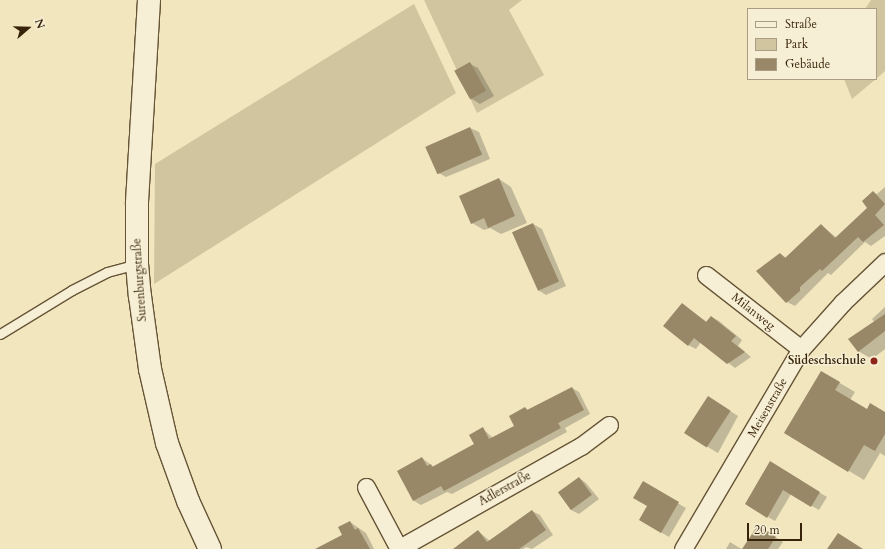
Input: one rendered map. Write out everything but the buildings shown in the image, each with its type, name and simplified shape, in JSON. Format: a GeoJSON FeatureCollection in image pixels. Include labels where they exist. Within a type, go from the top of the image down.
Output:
{"type":"FeatureCollection","features":[{"type":"Feature","properties":{"kind":"street","name":"Surenburgstraße"},"geometry":{"type":"LineString","coordinates":[[149,0],[137,204],[137,264],[150,370],[167,443],[188,501],[210,549]]}},
{"type":"Feature","properties":{"kind":"street","name":"Meisenstraße"},"geometry":{"type":"LineString","coordinates":[[683,549],[801,349],[843,302],[885,262]]}},
{"type":"Feature","properties":{"kind":"street","name":"Milanweg"},"geometry":{"type":"LineString","coordinates":[[706,275],[801,349]]}},
{"type":"Feature","properties":{"kind":"street","name":"Adlerstraße"},"geometry":{"type":"LineString","coordinates":[[398,549],[581,446],[609,425]]}},
{"type":"Feature","properties":{"kind":"street"},"geometry":{"type":"LineString","coordinates":[[366,487],[398,549]]}},
{"type":"Feature","properties":{"kind":"lane"},"geometry":{"type":"LineString","coordinates":[[0,334],[72,290],[107,272],[137,264]]}},
{"type":"Feature","properties":{"kind":"green space"},"geometry":{"type":"Polygon","coordinates":[[[424,0],[522,0],[509,10],[544,75],[477,113],[424,0]]]}},
{"type":"Feature","properties":{"kind":"green space"},"geometry":{"type":"Polygon","coordinates":[[[871,0],[885,0],[885,71],[877,78],[877,8],[866,8],[871,0]]]}},
{"type":"Feature","properties":{"kind":"green space"},"geometry":{"type":"Polygon","coordinates":[[[414,4],[456,93],[154,284],[155,164],[414,4]]]}},
{"type":"Feature","properties":{"kind":"green space"},"geometry":{"type":"Polygon","coordinates":[[[844,80],[875,80],[852,99],[844,80]]]}},
{"type":"Feature","properties":{"kind":"place","name":"Südeschschule"},"geometry":{"type":"Point","coordinates":[874,361]}}]}
